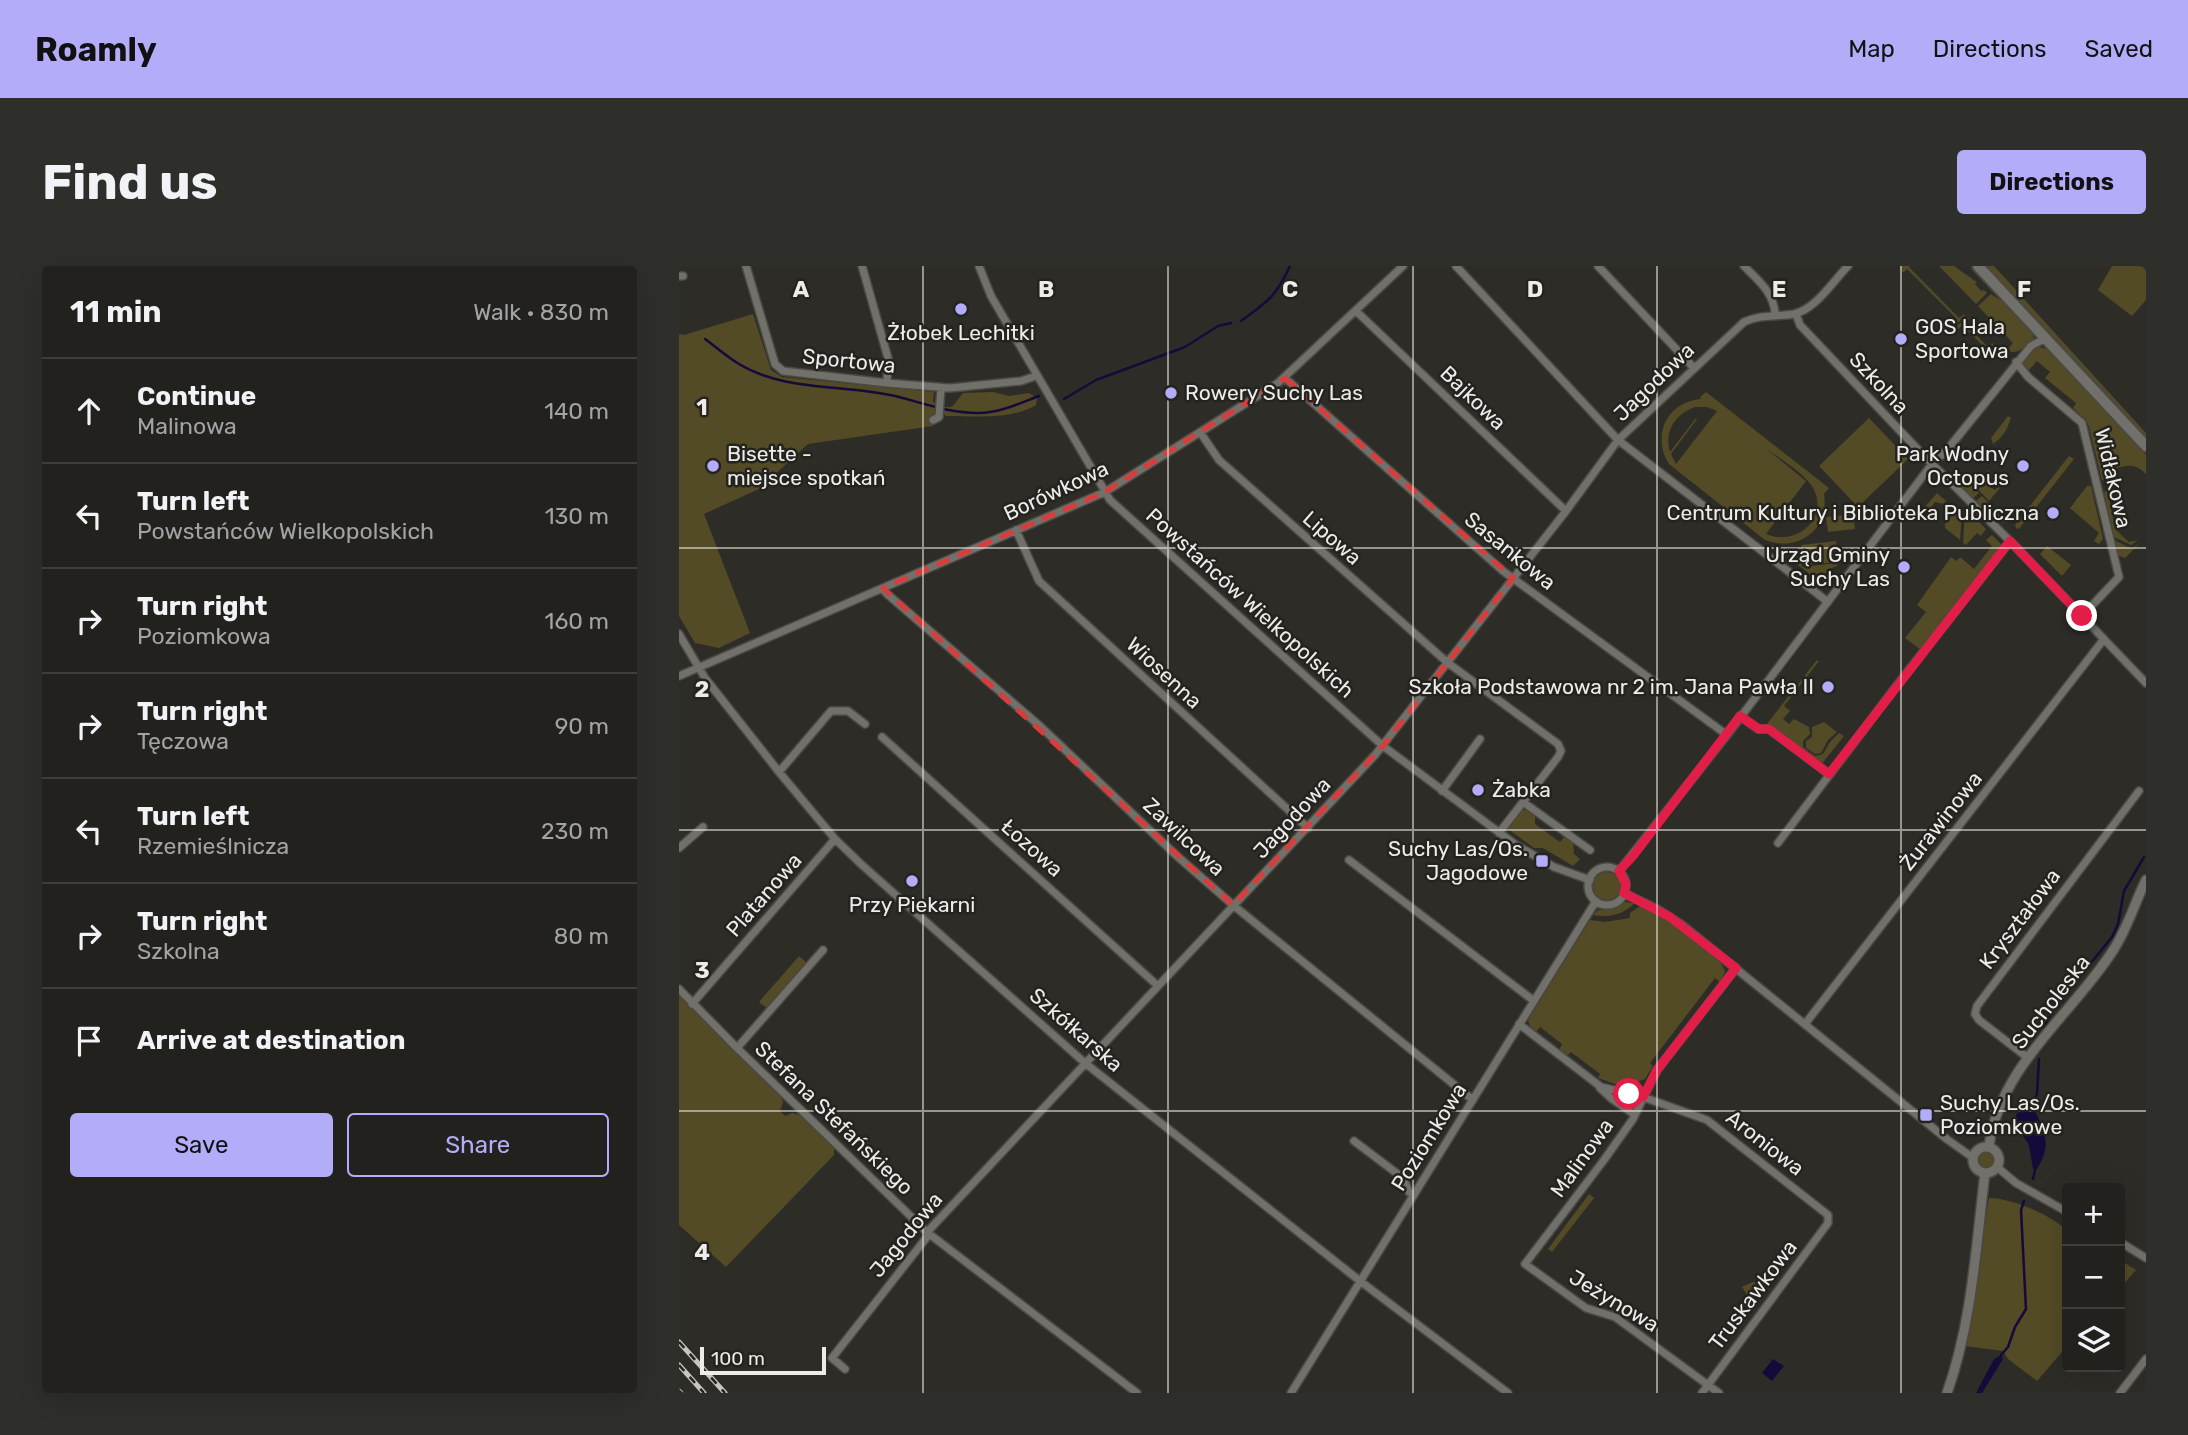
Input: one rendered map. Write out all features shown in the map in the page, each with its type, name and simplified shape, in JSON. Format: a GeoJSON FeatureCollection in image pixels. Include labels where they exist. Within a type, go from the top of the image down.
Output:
{"type":"FeatureCollection","features":[{"type":"Feature","properties":{"kind":"main road"},"geometry":{"type":"LineString","coordinates":[[1979,266],[2146,446]]}},
{"type":"Feature","properties":{"kind":"street","name":"Sportowa"},"geometry":{"type":"LineString","coordinates":[[745,266],[775,364],[785,372],[941,388],[1021,381],[1036,376]]}},
{"type":"Feature","properties":{"kind":"street"},"geometry":{"type":"LineString","coordinates":[[862,266],[888,358],[887,383]]}},
{"type":"Feature","properties":{"kind":"street","name":"Powstańców Wielkopolskich"},"geometry":{"type":"LineString","coordinates":[[979,266],[991,296],[1105,492],[1128,516],[1383,746],[1499,833],[1542,861],[1590,880]]}},
{"type":"Feature","properties":{"kind":"street","name":"Borówkowa"},"geometry":{"type":"LineString","coordinates":[[679,676],[1105,492],[1285,378],[1403,266]]}},
{"type":"Feature","properties":{"kind":"street"},"geometry":{"type":"LineString","coordinates":[[1456,266],[1618,440],[1828,601]]}},
{"type":"Feature","properties":{"kind":"street"},"geometry":{"type":"LineString","coordinates":[[1598,266],[1694,368]]}},
{"type":"Feature","properties":{"kind":"street"},"geometry":{"type":"LineString","coordinates":[[1745,266],[1770,293],[1775,304],[1775,314]]}},
{"type":"Feature","properties":{"kind":"street"},"geometry":{"type":"LineString","coordinates":[[1796,314],[1811,305],[1848,266]]}},
{"type":"Feature","properties":{"kind":"street","name":"Bajkowa"},"geometry":{"type":"LineString","coordinates":[[1356,311],[1566,511]]}},
{"type":"Feature","properties":{"kind":"street","name":"Jagodowa"},"geometry":{"type":"LineString","coordinates":[[845,1370],[832,1358],[928,1233],[1383,746],[1618,440],[1744,322],[1759,316],[1796,314]]}},
{"type":"Feature","properties":{"kind":"street","name":"Szkolna"},"geometry":{"type":"LineString","coordinates":[[1796,314],[1800,325],[2146,683]]}},
{"type":"Feature","properties":{"kind":"street"},"geometry":{"type":"LineString","coordinates":[[1619,871],[1727,735],[1933,464],[2016,362],[2031,346],[2046,338]]}},
{"type":"Feature","properties":{"kind":"street","name":"Widłakowa"},"geometry":{"type":"LineString","coordinates":[[2016,362],[2028,377],[2082,423],[2119,576],[2082,616]]}},
{"type":"Feature","properties":{"kind":"street","name":"Sasankowa"},"geometry":{"type":"LineString","coordinates":[[1285,378],[1513,578],[1727,735]]}},
{"type":"Feature","properties":{"kind":"street"},"geometry":{"type":"LineString","coordinates":[[936,417],[941,388]]}},
{"type":"Feature","properties":{"kind":"street","name":"Lipowa"},"geometry":{"type":"LineString","coordinates":[[1200,432],[1219,460],[1448,663],[1558,744],[1561,751],[1558,757],[1523,802]]}},
{"type":"Feature","properties":{"kind":"street","name":"Wiosenna"},"geometry":{"type":"LineString","coordinates":[[1016,530],[1039,581],[1308,828]]}},
{"type":"Feature","properties":{"kind":"street"},"geometry":{"type":"LineString","coordinates":[[1778,843],[2010,541]]}},
{"type":"Feature","properties":{"kind":"street","name":"Zawilcowa"},"geometry":{"type":"LineString","coordinates":[[883,588],[930,633],[1041,727],[1177,856],[1233,905],[1473,1100]]}},
{"type":"Feature","properties":{"kind":"street","name":"Szkółkarska"},"geometry":{"type":"LineString","coordinates":[[679,634],[698,668],[835,839],[1085,1063],[1360,1281],[1508,1393]]}},
{"type":"Feature","properties":{"kind":"street","name":"Żurawinowa"},"geometry":{"type":"LineString","coordinates":[[1805,1024],[2104,639]]}},
{"type":"Feature","properties":{"kind":"street"},"geometry":{"type":"LineString","coordinates":[[779,772],[831,711],[848,711],[865,724]]}},
{"type":"Feature","properties":{"kind":"street"},"geometry":{"type":"LineString","coordinates":[[1740,716],[1759,729],[1769,729],[1829,774]]}},
{"type":"Feature","properties":{"kind":"street","name":"Łozowa"},"geometry":{"type":"LineString","coordinates":[[882,737],[1159,986]]}},
{"type":"Feature","properties":{"kind":"street"},"geometry":{"type":"LineString","coordinates":[[1442,790],[1480,739]]}},
{"type":"Feature","properties":{"kind":"street","name":"Kryształowa"},"geometry":{"type":"LineString","coordinates":[[2028,1058],[1979,1020],[1975,1014],[1977,1006],[2139,791]]}},
{"type":"Feature","properties":{"kind":"street"},"geometry":{"type":"LineString","coordinates":[[1499,833],[1523,802],[1590,850]]}},
{"type":"Feature","properties":{"kind":"street"},"geometry":{"type":"LineString","coordinates":[[679,848],[703,827]]}},
{"type":"Feature","properties":{"kind":"street","name":"Platanowa"},"geometry":{"type":"LineString","coordinates":[[692,1004],[835,839]]}},
{"type":"Feature","properties":{"kind":"street"},"geometry":{"type":"LineString","coordinates":[[1349,860],[1534,1001]]}},
{"type":"Feature","properties":{"kind":"street"},"geometry":{"type":"LineString","coordinates":[[1602,868],[1619,871],[1626,884],[1621,898],[1612,904],[1596,901],[1589,889],[1592,874],[1602,868]]}},
{"type":"Feature","properties":{"kind":"street","name":"Sucholeska"},"geometry":{"type":"LineString","coordinates":[[1989,1146],[1994,1120],[2005,1093],[2028,1058],[2114,950],[2146,880]]}},
{"type":"Feature","properties":{"kind":"street"},"geometry":{"type":"LineString","coordinates":[[1624,893],[1670,917],[1736,968],[1972,1157],[1975,1168],[1985,1173],[1997,1167],[1998,1155],[1989,1146],[1978,1148],[1972,1157]]}},
{"type":"Feature","properties":{"kind":"street","name":"Poziomkowa"},"geometry":{"type":"LineString","coordinates":[[1291,1393],[1596,901]]}},
{"type":"Feature","properties":{"kind":"street"},"geometry":{"type":"LineString","coordinates":[[737,1048],[823,950]]}},
{"type":"Feature","properties":{"kind":"street","name":"Malinowa"},"geometry":{"type":"LineString","coordinates":[[1525,1264],[1635,1115],[1657,1070],[1736,968]]}},
{"type":"Feature","properties":{"kind":"street","name":"Stefana Stefańskiego"},"geometry":{"type":"LineString","coordinates":[[679,989],[928,1233],[1137,1393]]}},
{"type":"Feature","properties":{"kind":"street","name":"Aroniowa"},"geometry":{"type":"LineString","coordinates":[[1519,1024],[1635,1115]]}},
{"type":"Feature","properties":{"kind":"street","name":"Aroniowa"},"geometry":{"type":"LineString","coordinates":[[1595,1083],[1707,1120],[1828,1215]]}},
{"type":"Feature","properties":{"kind":"street"},"geometry":{"type":"LineString","coordinates":[[1354,1141],[1403,1178],[1422,1182]]}},
{"type":"Feature","properties":{"kind":"street"},"geometry":{"type":"LineString","coordinates":[[1997,1167],[2016,1183],[2062,1209]]}},
{"type":"Feature","properties":{"kind":"street"},"geometry":{"type":"LineString","coordinates":[[1947,1393],[1967,1307],[1985,1173]]}},
{"type":"Feature","properties":{"kind":"street"},"geometry":{"type":"LineString","coordinates":[[1403,1178],[1409,1192],[1414,1194]]}},
{"type":"Feature","properties":{"kind":"street","name":"Truskawkowa"},"geometry":{"type":"LineString","coordinates":[[1702,1393],[1828,1223],[1828,1215]]}},
{"type":"Feature","properties":{"kind":"street"},"geometry":{"type":"LineString","coordinates":[[2125,1245],[2146,1258]]}},
{"type":"Feature","properties":{"kind":"street","name":"Jeżynowa"},"geometry":{"type":"LineString","coordinates":[[1525,1264],[1586,1308],[1615,1317],[1719,1393]]}},
{"type":"Feature","properties":{"kind":"street"},"geometry":{"type":"LineString","coordinates":[[2120,1393],[2146,1359]]}},
{"type":"Feature","properties":{"kind":"highlighted area"},"geometry":{"type":"Polygon","coordinates":[[[1285,378],[1513,578],[1383,746],[1233,905],[883,588],[1105,492],[1285,378]]]}},
{"type":"Feature","properties":{"kind":"shaded area"},"geometry":{"type":"Polygon","coordinates":[[[1900,266],[1910,266],[1959,318],[1965,315],[1955,326],[1953,324],[1957,319],[1907,269],[1903,273],[1900,266]]]}},
{"type":"Feature","properties":{"kind":"shaded area"},"geometry":{"type":"Polygon","coordinates":[[[1939,266],[1954,266],[1977,282],[1975,284],[1981,291],[1987,293],[1976,304],[1939,266]]]}},
{"type":"Feature","properties":{"kind":"shaded area"},"geometry":{"type":"Polygon","coordinates":[[[1987,266],[1994,266],[2146,433],[2146,439],[1987,266]]]}},
{"type":"Feature","properties":{"kind":"shaded area"},"geometry":{"type":"Polygon","coordinates":[[[2112,266],[2146,266],[2146,300],[2132,316],[2098,290],[2112,266]]]}},
{"type":"Feature","properties":{"kind":"shaded area"},"geometry":{"type":"Polygon","coordinates":[[[1991,294],[2006,304],[2033,334],[2034,339],[2018,351],[2011,352],[2008,349],[2013,343],[1978,306],[1991,294]]]}},
{"type":"Feature","properties":{"kind":"shaded area"},"geometry":{"type":"Polygon","coordinates":[[[753,314],[771,370],[782,377],[934,392],[933,402],[937,404],[933,414],[933,426],[808,444],[759,489],[704,514],[750,633],[719,648],[695,643],[679,616],[679,334],[684,335],[753,314]]]}},
{"type":"Feature","properties":{"kind":"shaded area"},"geometry":{"type":"Polygon","coordinates":[[[1969,318],[1964,323],[1988,347],[1993,343],[1994,350],[1987,356],[1982,354],[1986,349],[1962,325],[1958,329],[1956,327],[1969,318]]]}},
{"type":"Feature","properties":{"kind":"shaded area"},"geometry":{"type":"Polygon","coordinates":[[[2035,346],[2051,350],[2146,455],[2146,474],[2136,467],[2127,466],[2106,472],[2107,481],[2102,480],[2089,427],[2086,420],[2073,408],[2076,403],[2045,378],[2050,372],[2037,361],[2029,370],[2024,366],[2022,358],[2035,346]]]}},
{"type":"Feature","properties":{"kind":"shaded area"},"geometry":{"type":"Polygon","coordinates":[[[993,392],[1009,396],[1029,393],[1037,398],[1036,405],[1016,413],[993,416],[946,416],[942,413],[942,407],[952,407],[963,393],[993,392]]]}},
{"type":"Feature","properties":{"kind":"shaded area"},"geometry":{"type":"Polygon","coordinates":[[[1706,392],[1829,488],[1824,494],[1822,518],[1809,535],[1789,543],[1765,540],[1669,464],[1662,442],[1662,431],[1666,422],[1679,406],[1701,399],[1706,392]],[[1695,407],[1682,414],[1670,431],[1670,452],[1697,419],[1671,454],[1676,464],[1717,411],[1707,407],[1695,407]],[[1763,446],[1806,481],[1766,534],[1788,537],[1807,528],[1817,510],[1817,499],[1809,482],[1763,446]]]}},
{"type":"Feature","properties":{"kind":"shaded area"},"geometry":{"type":"Polygon","coordinates":[[[2008,416],[2011,418],[2006,430],[1993,444],[1991,438],[2008,416]]]}},
{"type":"Feature","properties":{"kind":"shaded area"},"geometry":{"type":"Polygon","coordinates":[[[1869,418],[1908,459],[1858,507],[1819,466],[1869,418]]]}},
{"type":"Feature","properties":{"kind":"shaded area"},"geometry":{"type":"Polygon","coordinates":[[[2069,456],[2074,459],[2019,529],[2016,528],[2015,525],[2069,456]]]}},
{"type":"Feature","properties":{"kind":"shaded area"},"geometry":{"type":"Polygon","coordinates":[[[1988,470],[1993,474],[1989,481],[1990,487],[1995,490],[2000,488],[1989,501],[1974,485],[1988,470]]]}},
{"type":"Feature","properties":{"kind":"shaded area"},"geometry":{"type":"Polygon","coordinates":[[[1959,473],[1979,493],[1973,498],[1959,484],[1959,473]]]}},
{"type":"Feature","properties":{"kind":"shaded area"},"geometry":{"type":"Polygon","coordinates":[[[2087,486],[2091,486],[2103,539],[2099,544],[2094,541],[2099,533],[2070,508],[2087,486]]]}},
{"type":"Feature","properties":{"kind":"shaded area"},"geometry":{"type":"Polygon","coordinates":[[[2108,487],[2115,489],[2108,492],[2115,529],[2129,542],[2138,540],[2131,545],[2114,537],[2104,493],[2108,487]]]}},
{"type":"Feature","properties":{"kind":"shaded area"},"geometry":{"type":"Polygon","coordinates":[[[1937,493],[1946,501],[1944,504],[1935,502],[1932,506],[1937,513],[1933,516],[1924,508],[1937,493]]]}},
{"type":"Feature","properties":{"kind":"shaded area"},"geometry":{"type":"Polygon","coordinates":[[[1982,496],[2008,523],[1997,522],[1976,501],[1982,496]]]}},
{"type":"Feature","properties":{"kind":"shaded area"},"geometry":{"type":"Polygon","coordinates":[[[1957,509],[1962,509],[1960,540],[1945,528],[1945,524],[1957,509]]]}},
{"type":"Feature","properties":{"kind":"shaded area"},"geometry":{"type":"Polygon","coordinates":[[[1967,510],[1986,529],[1981,536],[1977,533],[1966,545],[1963,543],[1967,510]]]}},
{"type":"Feature","properties":{"kind":"shaded area"},"geometry":{"type":"Polygon","coordinates":[[[1853,514],[1855,529],[1828,532],[1826,517],[1853,514]]]}},
{"type":"Feature","properties":{"kind":"shaded area"},"geometry":{"type":"Polygon","coordinates":[[[1992,535],[2002,545],[1921,650],[1905,638],[1926,612],[1917,605],[1951,557],[1957,561],[1960,557],[1974,569],[1992,546],[1986,540],[1992,535]]]}},
{"type":"Feature","properties":{"kind":"shaded area"},"geometry":{"type":"Polygon","coordinates":[[[2114,540],[2132,549],[2141,542],[2125,558],[2117,555],[2114,540]]]}},
{"type":"Feature","properties":{"kind":"shaded area"},"geometry":{"type":"Polygon","coordinates":[[[1836,541],[1838,561],[1844,553],[1837,566],[1829,569],[1823,579],[1813,578],[1791,560],[1792,554],[1797,553],[1800,555],[1802,567],[1836,563],[1803,565],[1801,545],[1836,541]]]}},
{"type":"Feature","properties":{"kind":"shaded area"},"geometry":{"type":"Polygon","coordinates":[[[2047,546],[2071,565],[2062,576],[2040,554],[2047,546]]]}},
{"type":"Feature","properties":{"kind":"shaded area"},"geometry":{"type":"Polygon","coordinates":[[[1817,660],[1819,661],[1784,706],[1790,711],[1783,719],[1789,724],[1794,719],[1809,727],[1810,734],[1803,741],[1803,747],[1815,756],[1823,754],[1839,733],[1844,736],[1821,765],[1766,725],[1817,660]]]}},
{"type":"Feature","properties":{"kind":"shaded area"},"geometry":{"type":"Polygon","coordinates":[[[1824,722],[1837,732],[1828,740],[1821,753],[1815,754],[1806,748],[1806,741],[1812,737],[1812,727],[1824,722]]]}},
{"type":"Feature","properties":{"kind":"shaded area"},"geometry":{"type":"Polygon","coordinates":[[[1521,810],[1529,810],[1535,814],[1535,824],[1560,842],[1565,836],[1573,842],[1574,854],[1580,859],[1573,866],[1543,848],[1534,848],[1508,829],[1521,810]]]}},
{"type":"Feature","properties":{"kind":"shaded area"},"geometry":{"type":"Polygon","coordinates":[[[1607,872],[1617,876],[1621,886],[1617,896],[1607,900],[1597,896],[1593,886],[1597,876],[1607,872]]]}},
{"type":"Feature","properties":{"kind":"shaded area"},"geometry":{"type":"Polygon","coordinates":[[[1625,902],[1635,903],[1616,915],[1593,915],[1598,910],[1614,908],[1625,902]]]}},
{"type":"Feature","properties":{"kind":"shaded area"},"geometry":{"type":"Polygon","coordinates":[[[1640,906],[1702,945],[1722,964],[1725,972],[1720,982],[1715,978],[1650,1063],[1653,1066],[1645,1079],[1637,1082],[1626,1078],[1625,1085],[1621,1086],[1598,1078],[1600,1074],[1571,1052],[1567,1056],[1559,1050],[1562,1044],[1540,1027],[1536,1032],[1528,1020],[1590,920],[1605,922],[1630,918],[1630,913],[1640,906]]]}},
{"type":"Feature","properties":{"kind":"shaded area"},"geometry":{"type":"Polygon","coordinates":[[[799,956],[807,963],[768,1009],[759,1002],[799,956]]]}},
{"type":"Feature","properties":{"kind":"shaded area"},"geometry":{"type":"Polygon","coordinates":[[[679,995],[782,1098],[780,1111],[785,1116],[792,1113],[800,1115],[834,1148],[834,1155],[726,1267],[679,1225],[679,995]]]}},
{"type":"Feature","properties":{"kind":"shaded area"},"geometry":{"type":"Polygon","coordinates":[[[2028,1106],[2034,1109],[2042,1125],[2046,1147],[2036,1170],[2033,1169],[2029,1145],[2016,1125],[2016,1114],[2028,1106]]]}},
{"type":"Feature","properties":{"kind":"shaded area"},"geometry":{"type":"Polygon","coordinates":[[[1982,1150],[1990,1150],[1995,1159],[1993,1166],[1982,1168],[1977,1163],[1977,1155],[1982,1150]]]}},
{"type":"Feature","properties":{"kind":"shaded area"},"geometry":{"type":"Polygon","coordinates":[[[1589,1194],[1594,1198],[1552,1252],[1548,1249],[1589,1194]]]}},
{"type":"Feature","properties":{"kind":"shaded area"},"geometry":{"type":"Polygon","coordinates":[[[1989,1198],[2031,1208],[2061,1225],[2062,1352],[2037,1381],[2008,1359],[2003,1351],[1965,1346],[1989,1198]]]}},
{"type":"Feature","properties":{"kind":"shaded area"},"geometry":{"type":"Polygon","coordinates":[[[2125,1263],[2136,1270],[2125,1282],[2125,1263]]]}},
{"type":"Feature","properties":{"kind":"shaded area"},"geometry":{"type":"Polygon","coordinates":[[[1753,1282],[1763,1284],[1751,1301],[1742,1287],[1753,1282]]]}},
{"type":"Feature","properties":{"kind":"shaded area"},"geometry":{"type":"Polygon","coordinates":[[[2001,1355],[2003,1359],[1982,1393],[1976,1393],[1994,1359],[2001,1355]]]}},
{"type":"Feature","properties":{"kind":"shaded area"},"geometry":{"type":"Polygon","coordinates":[[[1773,1359],[1784,1366],[1772,1381],[1762,1373],[1773,1359]]]}},
{"type":"Feature","properties":{"kind":"waterway"},"geometry":{"type":"LineString","coordinates":[[1241,321],[1270,298],[1290,266]]}},
{"type":"Feature","properties":{"kind":"waterway"},"geometry":{"type":"LineString","coordinates":[[1064,399],[1096,380],[1185,347],[1218,326],[1231,323]]}},
{"type":"Feature","properties":{"kind":"waterway"},"geometry":{"type":"LineString","coordinates":[[705,339],[739,364],[776,379],[876,392],[956,411],[994,411],[1039,396]]}},
{"type":"Feature","properties":{"kind":"waterway"},"geometry":{"type":"LineString","coordinates":[[2051,1012],[2112,937],[2118,924],[2124,891],[2144,857]]}},
{"type":"Feature","properties":{"kind":"waterway"},"geometry":{"type":"LineString","coordinates":[[2044,1027],[2050,1016]]}},
{"type":"Feature","properties":{"kind":"waterway"},"geometry":{"type":"LineString","coordinates":[[2031,1107],[2037,1094],[2039,1059]]}},
{"type":"Feature","properties":{"kind":"waterway"},"geometry":{"type":"LineString","coordinates":[[2033,1179],[2035,1170]]}},
{"type":"Feature","properties":{"kind":"waterway"},"geometry":{"type":"LineString","coordinates":[[2001,1355],[2008,1347],[2015,1327],[2026,1309],[2021,1210],[2024,1201]]}},
{"type":"Feature","properties":{"kind":"railway"},"geometry":{"type":"LineString","coordinates":[[679,1342],[725,1393]]}},
{"type":"Feature","properties":{"kind":"railway"},"geometry":{"type":"LineString","coordinates":[[679,1365],[704,1393]]}},
{"type":"Feature","properties":{"kind":"place","name":"Żłobek Lechitki"},"geometry":{"type":"Point","coordinates":[961,309]}},
{"type":"Feature","properties":{"kind":"place","name":"GOS Hala Sportowa"},"geometry":{"type":"Point","coordinates":[1901,339]}},
{"type":"Feature","properties":{"kind":"place","name":"Rowery Suchy Las"},"geometry":{"type":"Point","coordinates":[1171,393]}},
{"type":"Feature","properties":{"kind":"place","name":"Bisette - miejsce spotkań"},"geometry":{"type":"Point","coordinates":[713,466]}},
{"type":"Feature","properties":{"kind":"place","name":"Park Wodny Octopus"},"geometry":{"type":"Point","coordinates":[2023,466]}},
{"type":"Feature","properties":{"kind":"place","name":"Centrum Kultury i Biblioteka Publiczna"},"geometry":{"type":"Point","coordinates":[2053,513]}},
{"type":"Feature","properties":{"kind":"place","name":"Urząd Gminy Suchy Las"},"geometry":{"type":"Point","coordinates":[1904,567]}},
{"type":"Feature","properties":{"kind":"place","name":"Szkoła Podstawowa nr 2 im. Jana Pawła II"},"geometry":{"type":"Point","coordinates":[1828,687]}},
{"type":"Feature","properties":{"kind":"place","name":"Żabka"},"geometry":{"type":"Point","coordinates":[1478,790]}},
{"type":"Feature","properties":{"kind":"place","name":"Suchy Las/Os. Jagodowe"},"geometry":{"type":"Point","coordinates":[1542,861]}},
{"type":"Feature","properties":{"kind":"place","name":"Przy Piekarni"},"geometry":{"type":"Point","coordinates":[912,881]}},
{"type":"Feature","properties":{"kind":"place","name":"Suchy Las/Os. Poziomkowe"},"geometry":{"type":"Point","coordinates":[1926,1115]}},
{"type":"Feature","properties":{"kind":"route"},"geometry":{"type":"LineString","coordinates":[[1629,1094],[1643,1097],[1657,1070],[1736,968],[1682,925],[1624,893],[1625,879],[1619,871],[1740,716],[1759,729],[1769,729],[1829,774],[2010,541],[2082,616]]}}]}
